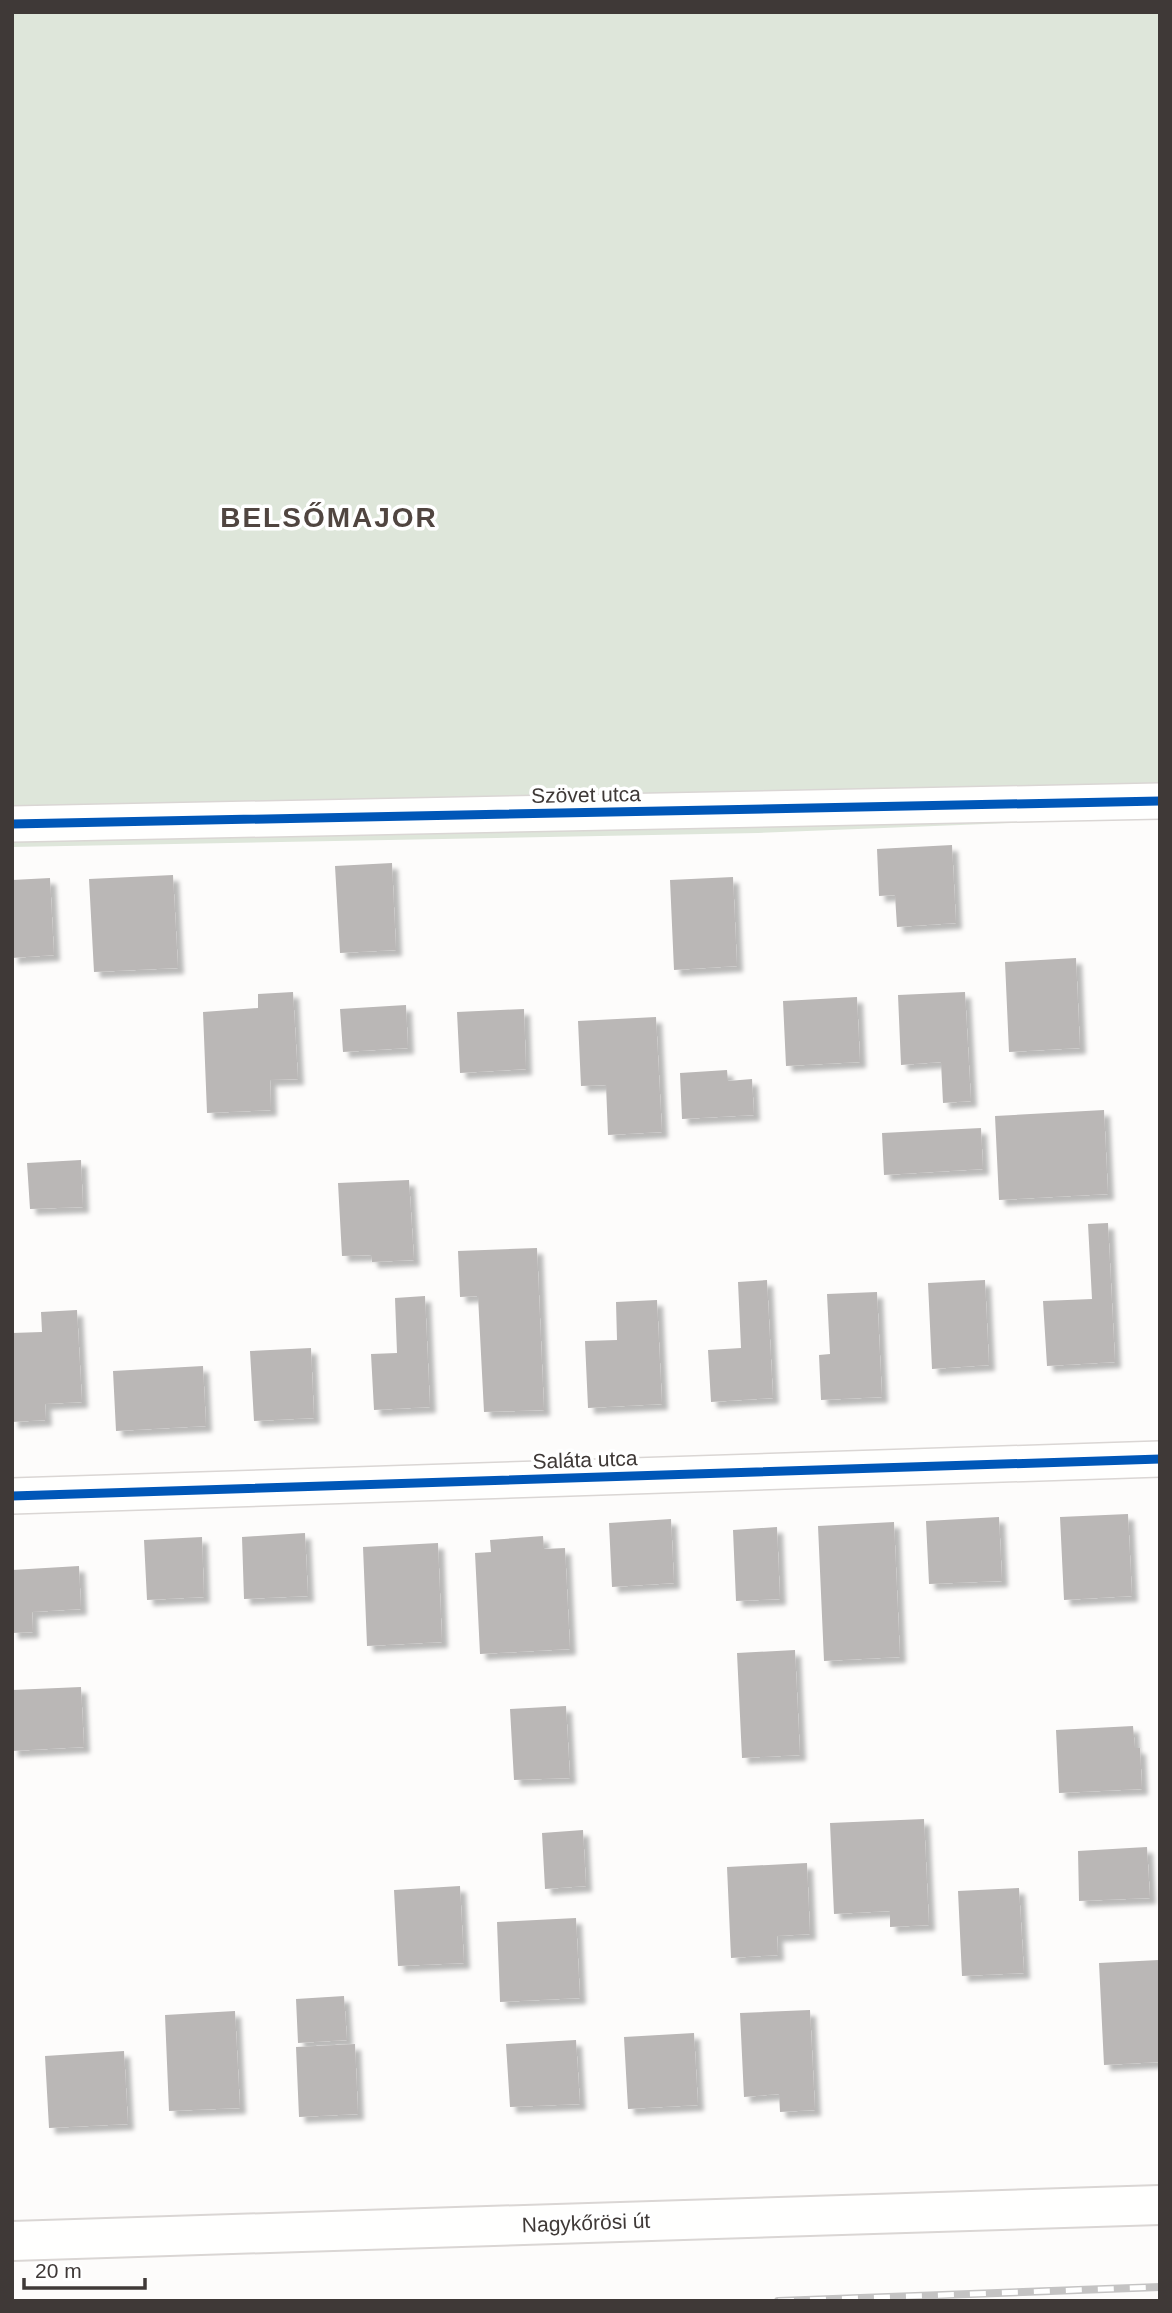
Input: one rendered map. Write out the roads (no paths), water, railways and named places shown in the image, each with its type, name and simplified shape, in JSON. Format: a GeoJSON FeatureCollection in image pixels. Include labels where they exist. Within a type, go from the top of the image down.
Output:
{"type":"FeatureCollection","features":[{"type":"Feature","properties":{"kind":"main road","name":"Nagykőrösi út"},"geometry":{"type":"LineString","coordinates":[[12,2241],[1160,2205]]}},
{"type":"Feature","properties":{"kind":"street","name":"Szövet utca"},"geometry":{"type":"LineString","coordinates":[[12,824],[1160,801]]}},
{"type":"Feature","properties":{"kind":"street","name":"Saláta utca"},"geometry":{"type":"LineString","coordinates":[[12,1496],[1160,1459]]}},
{"type":"Feature","properties":{"kind":"railway"},"geometry":{"type":"LineString","coordinates":[[778,2301],[1160,2287]]}},
{"type":"Feature","properties":{"kind":"district","name":"BELSŐMAJOR"},"geometry":{"type":"Point","coordinates":[329,517]}}]}
